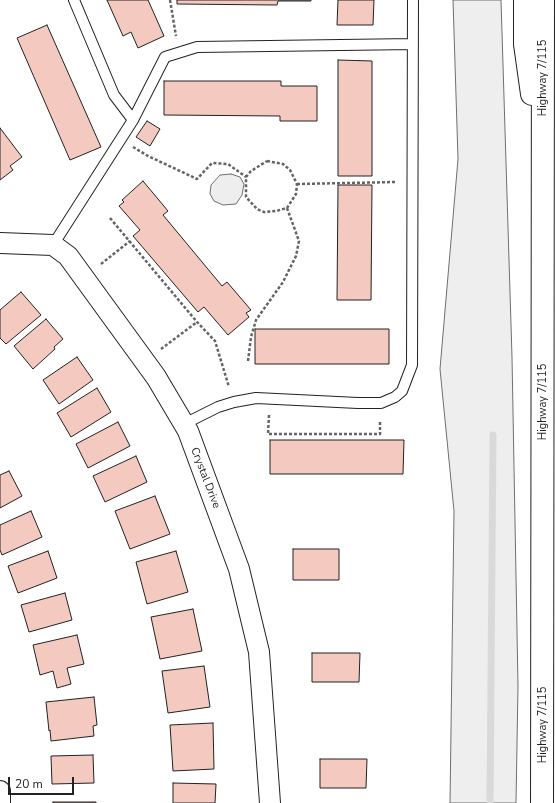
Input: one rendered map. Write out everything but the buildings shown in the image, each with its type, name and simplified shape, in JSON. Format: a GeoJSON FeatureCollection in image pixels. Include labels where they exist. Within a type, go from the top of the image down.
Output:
{"type":"FeatureCollection","features":[{"type":"Feature","properties":{"kind":"highway"},"geometry":{"type":"LineString","coordinates":[[525,0],[525,44],[544,167]]}},
{"type":"Feature","properties":{"kind":"highway","name":"Highway 7/115"},"geometry":{"type":"LineString","coordinates":[[542,803],[544,167],[543,0]]}},
{"type":"Feature","properties":{"kind":"street"},"geometry":{"type":"LineString","coordinates":[[0,243],[53,245]]}},
{"type":"Feature","properties":{"kind":"street","name":"Crystal Drive"},"geometry":{"type":"LineString","coordinates":[[53,245],[68,256],[156,377],[184,424],[190,439],[239,569],[259,652],[270,803]]}},
{"type":"Feature","properties":{"kind":"street"},"geometry":{"type":"LineString","coordinates":[[0,791],[0,803]]}},
{"type":"Feature","properties":{"kind":"lane"},"geometry":{"type":"LineString","coordinates":[[74,0],[114,95],[134,120]]}},
{"type":"Feature","properties":{"kind":"lane"},"geometry":{"type":"LineString","coordinates":[[184,424],[218,407],[256,398],[381,403],[402,392],[412,365],[414,0]]}},
{"type":"Feature","properties":{"kind":"lane"},"geometry":{"type":"LineString","coordinates":[[53,245],[134,120],[165,57],[197,47],[413,44]]}},
{"type":"Feature","properties":{"kind":"path"},"geometry":{"type":"LineString","coordinates":[[170,0],[180,52]]}},
{"type":"Feature","properties":{"kind":"path"},"geometry":{"type":"LineString","coordinates":[[121,139],[148,156],[197,179],[212,163],[228,164],[246,177]]}},
{"type":"Feature","properties":{"kind":"path"},"geometry":{"type":"LineString","coordinates":[[267,161],[283,164],[290,170],[297,184],[296,194],[287,208],[264,212],[257,209],[246,198],[246,177],[251,171],[267,161]]}},
{"type":"Feature","properties":{"kind":"path"},"geometry":{"type":"LineString","coordinates":[[297,184],[412,181]]}},
{"type":"Feature","properties":{"kind":"path"},"geometry":{"type":"LineString","coordinates":[[248,361],[256,320],[283,282],[296,256],[299,241],[287,208]]}},
{"type":"Feature","properties":{"kind":"path"},"geometry":{"type":"LineString","coordinates":[[110,218],[197,322],[215,341],[234,402]]}},
{"type":"Feature","properties":{"kind":"path"},"geometry":{"type":"LineString","coordinates":[[84,278],[130,241]]}},
{"type":"Feature","properties":{"kind":"path"},"geometry":{"type":"LineString","coordinates":[[144,361],[197,322]]}},
{"type":"Feature","properties":{"kind":"path"},"geometry":{"type":"LineString","coordinates":[[270,398],[268,434],[380,434],[381,403]]}},
{"type":"Feature","properties":{"kind":"shaded area"},"geometry":{"type":"Polygon","coordinates":[[[453,0],[501,0],[512,357],[518,686],[516,803],[450,803],[454,511],[440,369],[458,159],[453,0]]]}},
{"type":"Feature","properties":{"kind":"shaded area"},"geometry":{"type":"Polygon","coordinates":[[[231,174],[240,177],[244,184],[242,195],[236,204],[223,205],[214,201],[210,194],[211,185],[220,175],[231,174]]]}},
{"type":"Feature","properties":{"kind":"waterway"},"geometry":{"type":"LineString","coordinates":[[490,803],[493,435]]}}]}
